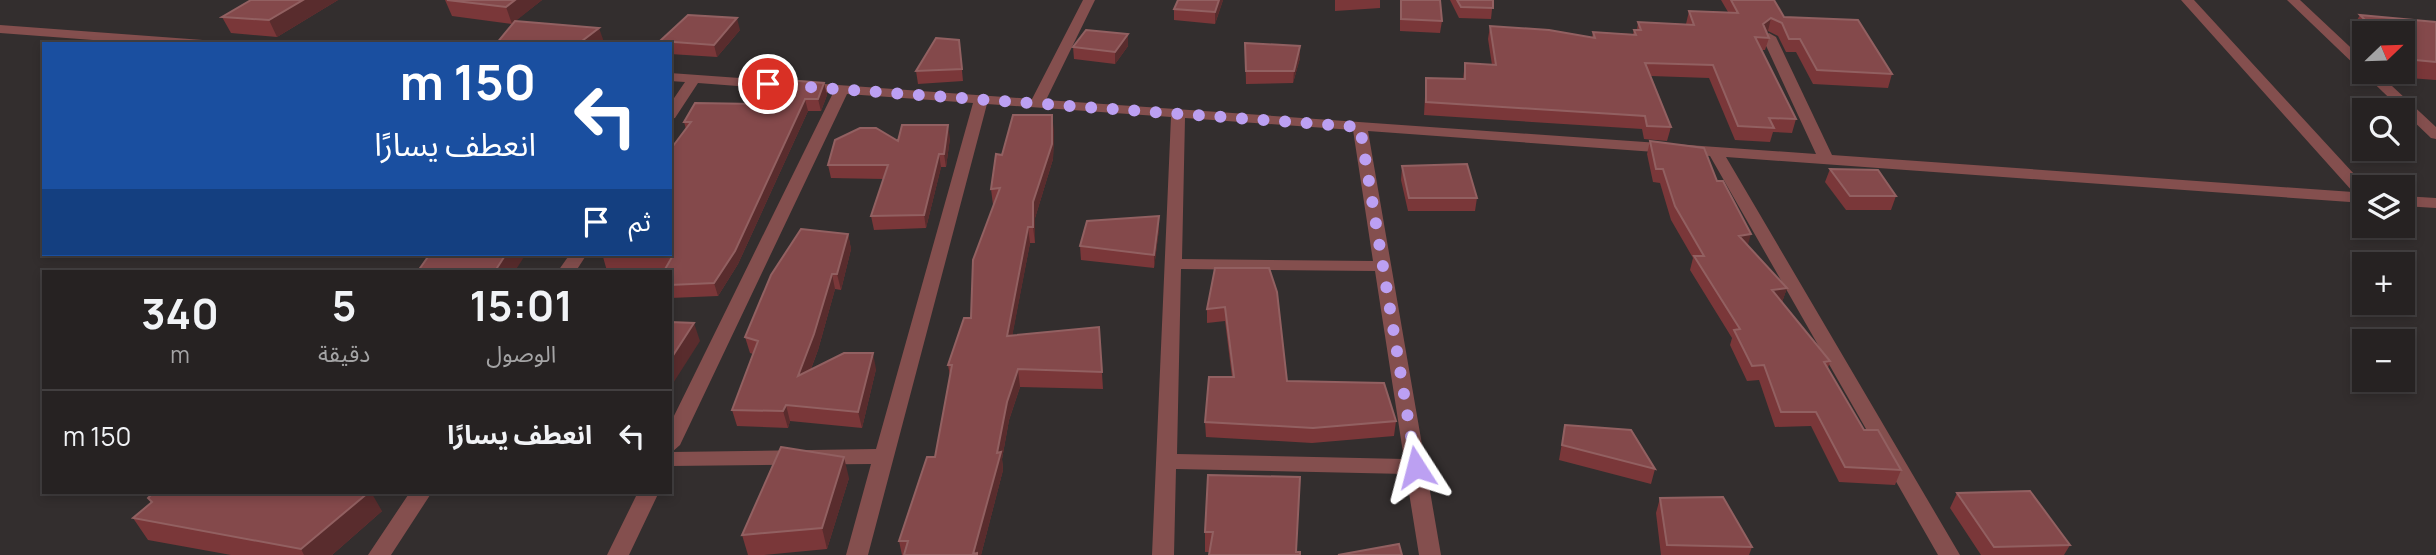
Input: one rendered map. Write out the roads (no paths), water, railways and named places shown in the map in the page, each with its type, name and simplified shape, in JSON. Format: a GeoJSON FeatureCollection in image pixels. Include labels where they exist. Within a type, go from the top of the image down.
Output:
{"type":"FeatureCollection","features":[{"type":"Feature","properties":{"kind":"street"},"geometry":{"type":"LineString","coordinates":[[1037,103],[1089,0]]}},
{"type":"Feature","properties":{"kind":"street"},"geometry":{"type":"LineString","coordinates":[[2187,0],[2352,184]]}},
{"type":"Feature","properties":{"kind":"street"},"geometry":{"type":"LineString","coordinates":[[2293,0],[2352,56]]}},
{"type":"Feature","properties":{"kind":"street"},"geometry":{"type":"LineString","coordinates":[[0,29],[176,42]]}},
{"type":"Feature","properties":{"kind":"street"},"geometry":{"type":"LineString","coordinates":[[1769,37],[1826,160]]}},
{"type":"Feature","properties":{"kind":"street"},"geometry":{"type":"LineString","coordinates":[[672,77],[2352,196]]}},
{"type":"Feature","properties":{"kind":"street"},"geometry":{"type":"LineString","coordinates":[[672,112],[694,79]]}},
{"type":"Feature","properties":{"kind":"street"},"geometry":{"type":"LineString","coordinates":[[2382,84],[2436,135]]}},
{"type":"Feature","properties":{"kind":"street"},"geometry":{"type":"LineString","coordinates":[[672,441],[842,90]]}},
{"type":"Feature","properties":{"kind":"street"},"geometry":{"type":"LineString","coordinates":[[857,555],[981,99]]}},
{"type":"Feature","properties":{"kind":"street"},"geometry":{"type":"LineString","coordinates":[[1163,555],[1178,114]]}},
{"type":"Feature","properties":{"kind":"street"},"geometry":{"type":"LineString","coordinates":[[1360,127],[1430,555]]}},
{"type":"Feature","properties":{"kind":"street"},"geometry":{"type":"LineString","coordinates":[[1716,153],[1949,555]]}},
{"type":"Feature","properties":{"kind":"street"},"geometry":{"type":"LineString","coordinates":[[2415,202],[2436,204]]}},
{"type":"Feature","properties":{"kind":"street"},"geometry":{"type":"LineString","coordinates":[[1173,264],[1383,266]]}},
{"type":"Feature","properties":{"kind":"street"},"geometry":{"type":"LineString","coordinates":[[672,459],[884,456]]}},
{"type":"Feature","properties":{"kind":"street"},"geometry":{"type":"LineString","coordinates":[[1167,461],[1416,467]]}},
{"type":"Feature","properties":{"kind":"street"},"geometry":{"type":"LineString","coordinates":[[379,555],[420,494]]}},
{"type":"Feature","properties":{"kind":"street"},"geometry":{"type":"LineString","coordinates":[[618,555],[647,494]]}}]}
